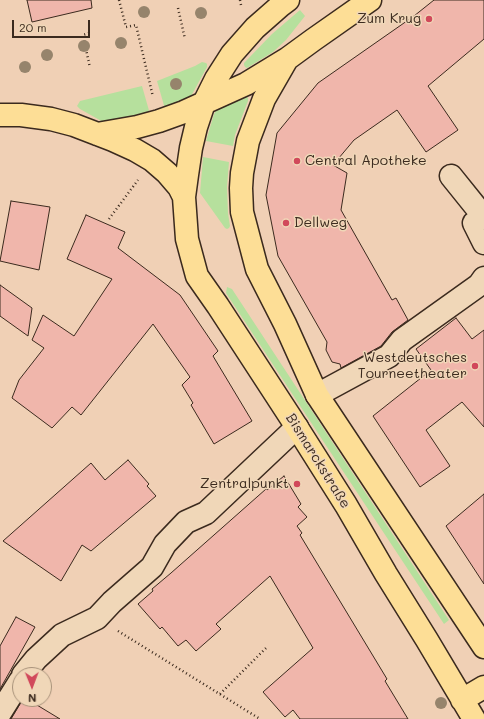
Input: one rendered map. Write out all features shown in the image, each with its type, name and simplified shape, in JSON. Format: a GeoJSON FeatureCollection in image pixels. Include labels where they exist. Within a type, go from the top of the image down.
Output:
{"type":"FeatureCollection","features":[{"type":"Feature","properties":{"kind":"main road"},"geometry":{"type":"LineString","coordinates":[[98,134],[137,127],[159,121],[246,84],[287,59],[345,10],[370,0]]}},
{"type":"Feature","properties":{"kind":"main road","name":"Bismarckstraße"},"geometry":{"type":"LineString","coordinates":[[284,3],[255,28],[232,54],[204,103],[191,148],[184,197],[187,239],[197,276],[297,427],[346,505],[474,719]]}},
{"type":"Feature","properties":{"kind":"main road"},"geometry":{"type":"LineString","coordinates":[[287,59],[264,99],[248,141],[244,157],[241,188],[242,212],[257,269],[285,324],[317,395],[484,647]]}},
{"type":"Feature","properties":{"kind":"main road","name":"Bismarckstraße"},"geometry":{"type":"LineString","coordinates":[[0,115],[21,115],[51,119],[98,134],[135,150],[146,169],[167,173],[179,187],[184,197]]}},
{"type":"Feature","properties":{"kind":"main road"},"geometry":{"type":"LineString","coordinates":[[462,700],[484,686]]}},
{"type":"Feature","properties":{"kind":"street"},"geometry":{"type":"LineString","coordinates":[[451,176],[484,217],[474,223],[484,243]]}},
{"type":"Feature","properties":{"kind":"street"},"geometry":{"type":"LineString","coordinates":[[317,395],[389,356],[402,340],[478,285],[484,278]]}},
{"type":"Feature","properties":{"kind":"street"},"geometry":{"type":"LineString","coordinates":[[30,667],[62,635],[98,618],[112,602],[152,567],[165,544],[186,522],[206,513],[297,427]]}},
{"type":"Feature","properties":{"kind":"street"},"geometry":{"type":"LineString","coordinates":[[0,713],[12,694]]}},
{"type":"Feature","properties":{"kind":"path"},"geometry":{"type":"LineString","coordinates":[[119,0],[126,27],[136,25],[150,83]]}},
{"type":"Feature","properties":{"kind":"path"},"geometry":{"type":"LineString","coordinates":[[240,0],[241,5]]}},
{"type":"Feature","properties":{"kind":"path"},"geometry":{"type":"LineString","coordinates":[[178,8],[185,39]]}},
{"type":"Feature","properties":{"kind":"path"},"geometry":{"type":"LineString","coordinates":[[90,33],[83,35],[90,68]]}},
{"type":"Feature","properties":{"kind":"path"},"geometry":{"type":"LineString","coordinates":[[108,219],[146,169]]}},
{"type":"Feature","properties":{"kind":"path"},"geometry":{"type":"LineString","coordinates":[[98,618],[260,719]]}},
{"type":"Feature","properties":{"kind":"path"},"geometry":{"type":"LineString","coordinates":[[220,694],[267,647]]}},
{"type":"Feature","properties":{"kind":"green space"},"geometry":{"type":"Polygon","coordinates":[[[300,10],[305,16],[286,40],[273,52],[247,68],[245,67],[244,63],[272,34],[300,10]]]}},
{"type":"Feature","properties":{"kind":"green space"},"geometry":{"type":"Polygon","coordinates":[[[202,62],[207,64],[207,67],[190,98],[165,109],[157,81],[202,62]]]}},
{"type":"Feature","properties":{"kind":"green space"},"geometry":{"type":"Polygon","coordinates":[[[142,86],[150,114],[105,123],[77,106],[80,101],[142,86]]]}},
{"type":"Feature","properties":{"kind":"green space"},"geometry":{"type":"Polygon","coordinates":[[[246,96],[248,101],[235,135],[233,146],[206,141],[214,114],[217,109],[246,96]]]}},
{"type":"Feature","properties":{"kind":"green space"},"geometry":{"type":"Polygon","coordinates":[[[203,157],[229,162],[227,187],[230,226],[227,229],[200,193],[203,157]]]}},
{"type":"Feature","properties":{"kind":"green space"},"geometry":{"type":"Polygon","coordinates":[[[227,287],[232,289],[449,620],[444,624],[226,293],[227,287]]]}},
{"type":"Feature","properties":{"kind":"building"},"geometry":{"type":"Polygon","coordinates":[[[27,0],[91,0],[92,8],[32,22],[27,0]]]}},
{"type":"Feature","properties":{"kind":"building"},"geometry":{"type":"Polygon","coordinates":[[[434,0],[484,0],[484,39],[428,86],[458,130],[426,152],[397,110],[354,140],[333,165],[347,173],[341,210],[392,300],[396,298],[408,320],[392,332],[381,346],[341,368],[340,364],[332,362],[326,350],[327,342],[278,256],[266,195],[277,133],[318,83],[414,16],[434,0]]]}},
{"type":"Feature","properties":{"kind":"building"},"geometry":{"type":"Polygon","coordinates":[[[11,201],[50,207],[39,270],[0,261],[11,201]]]}},
{"type":"Feature","properties":{"kind":"building"},"geometry":{"type":"Polygon","coordinates":[[[86,215],[125,232],[118,248],[180,295],[218,351],[213,356],[252,421],[214,444],[191,405],[193,403],[182,385],[190,377],[153,324],[81,415],[72,407],[52,428],[12,398],[19,380],[44,348],[32,340],[43,315],[74,336],[112,279],[67,259],[86,215]]]}},
{"type":"Feature","properties":{"kind":"building"},"geometry":{"type":"Polygon","coordinates":[[[0,285],[32,308],[28,336],[0,316],[0,285]]]}},
{"type":"Feature","properties":{"kind":"building"},"geometry":{"type":"Polygon","coordinates":[[[456,318],[472,339],[484,330],[484,427],[462,402],[426,430],[450,466],[420,487],[373,416],[431,370],[416,349],[456,318]]]}},
{"type":"Feature","properties":{"kind":"building"},"geometry":{"type":"Polygon","coordinates":[[[128,460],[149,484],[147,486],[156,496],[91,551],[82,545],[61,581],[3,541],[91,463],[105,480],[128,460]]]}},
{"type":"Feature","properties":{"kind":"building"},"geometry":{"type":"Polygon","coordinates":[[[284,476],[301,504],[298,507],[307,517],[297,526],[302,533],[300,535],[387,679],[385,681],[408,719],[300,719],[293,710],[285,717],[263,692],[313,648],[270,576],[216,624],[221,629],[196,651],[186,640],[178,646],[162,627],[160,629],[138,604],[153,591],[152,589],[266,489],[267,490],[284,476]]]}},
{"type":"Feature","properties":{"kind":"building"},"geometry":{"type":"Polygon","coordinates":[[[484,494],[484,584],[446,526],[484,494]]]}},
{"type":"Feature","properties":{"kind":"building"},"geometry":{"type":"Polygon","coordinates":[[[16,617],[35,627],[0,689],[0,646],[16,617]]]}},
{"type":"Feature","properties":{"kind":"building"},"geometry":{"type":"Polygon","coordinates":[[[18,707],[40,707],[60,719],[11,719],[18,707]]]}},
{"type":"Feature","properties":{"kind":"place","name":"Zum Krug"},"geometry":{"type":"Point","coordinates":[429,19]}},
{"type":"Feature","properties":{"kind":"place","name":"Central Apotheke"},"geometry":{"type":"Point","coordinates":[297,161]}},
{"type":"Feature","properties":{"kind":"place","name":"Dellweg"},"geometry":{"type":"Point","coordinates":[286,223]}},
{"type":"Feature","properties":{"kind":"place","name":"Westdeutsches Tourneetheater"},"geometry":{"type":"Point","coordinates":[475,366]}},
{"type":"Feature","properties":{"kind":"place","name":"Zentralpunkt"},"geometry":{"type":"Point","coordinates":[297,484]}}]}
